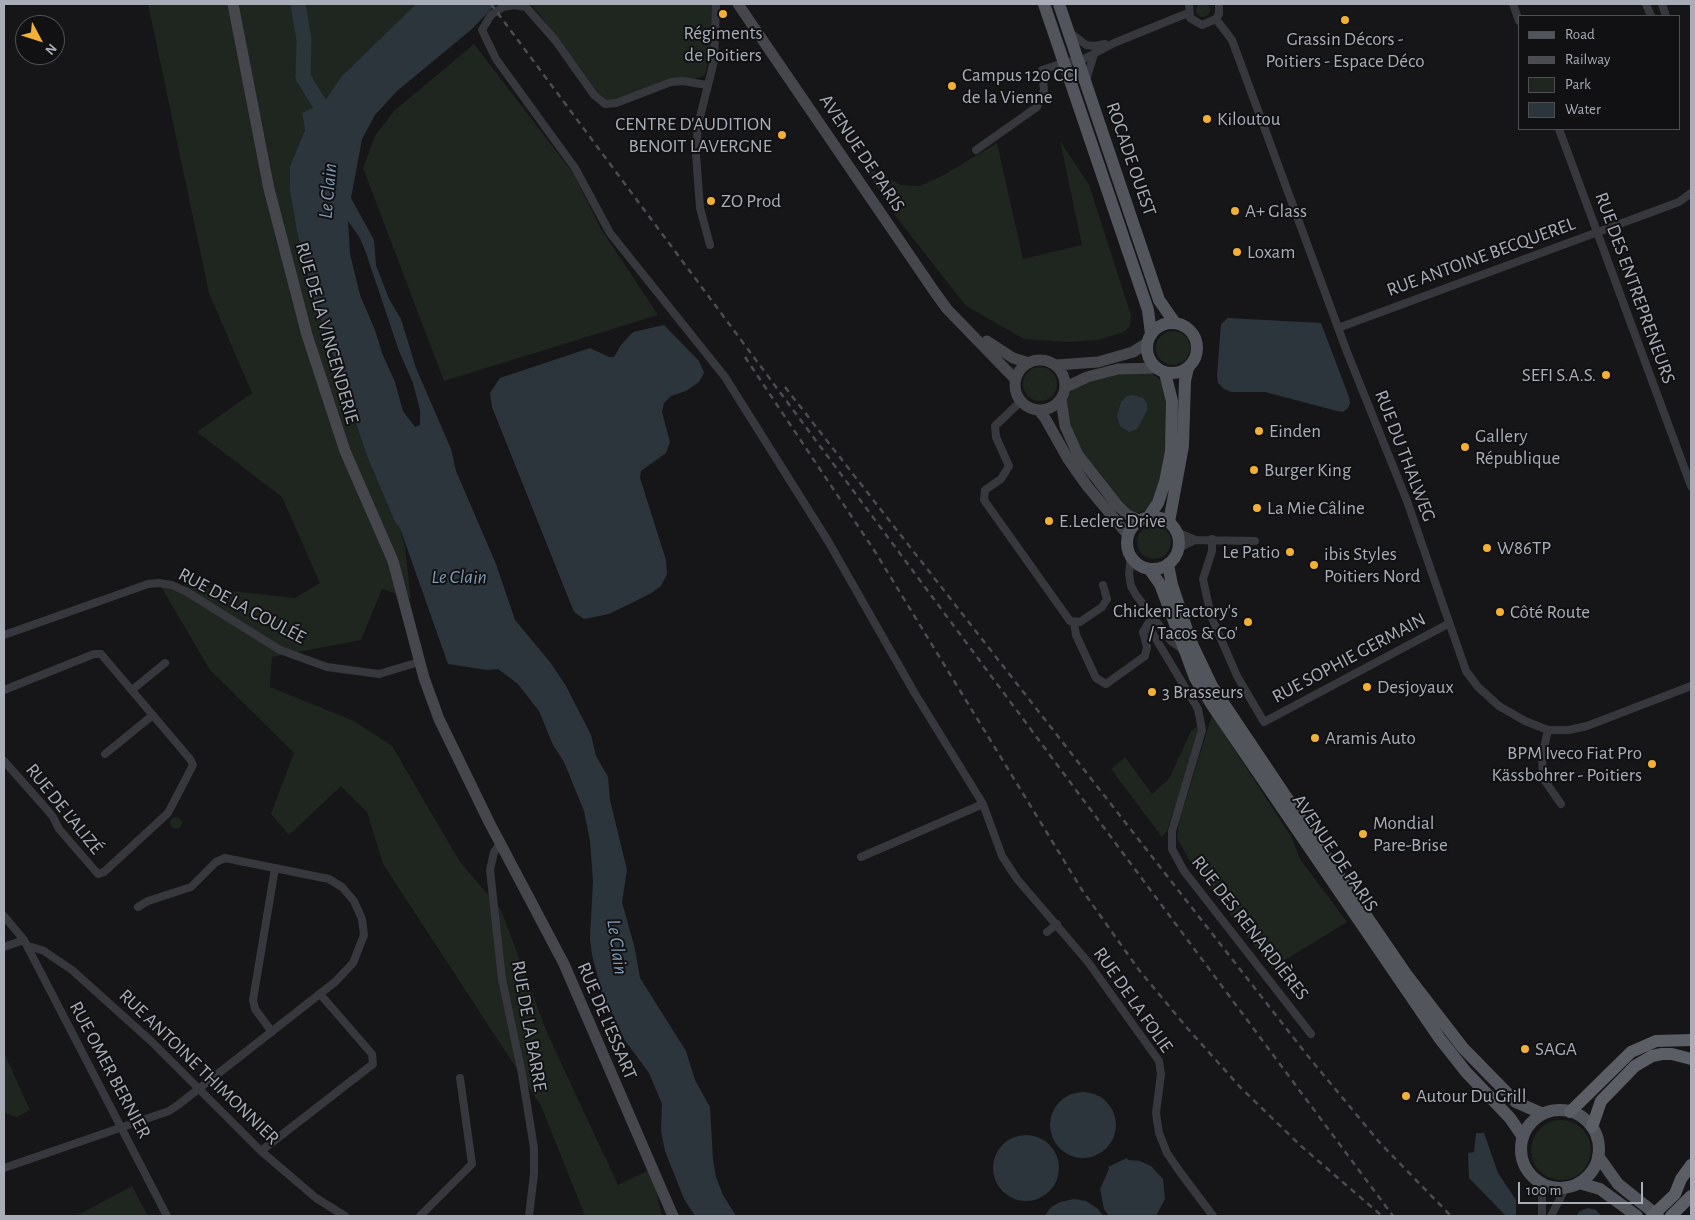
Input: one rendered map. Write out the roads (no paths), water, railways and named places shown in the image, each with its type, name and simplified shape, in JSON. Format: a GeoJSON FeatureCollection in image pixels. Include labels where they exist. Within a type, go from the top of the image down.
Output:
{"type":"FeatureCollection","features":[{"type":"Feature","properties":{"kind":"highway"},"geometry":{"type":"LineString","coordinates":[[1570,1112],[1632,1052],[1656,1042],[1691,1040]]}},
{"type":"Feature","properties":{"kind":"highway"},"geometry":{"type":"LineString","coordinates":[[1592,1126],[1601,1101],[1635,1066],[1652,1056],[1662,1054],[1672,1054],[1691,1059]]}},
{"type":"Feature","properties":{"kind":"highway"},"geometry":{"type":"LineString","coordinates":[[1674,1195],[1681,1178],[1691,1165]]}},
{"type":"Feature","properties":{"kind":"highway"},"geometry":{"type":"LineString","coordinates":[[1652,1216],[1691,1176]]}},
{"type":"Feature","properties":{"kind":"highway"},"geometry":{"type":"LineString","coordinates":[[1672,1216],[1688,1200]]}},
{"type":"Feature","properties":{"kind":"main road","name":"RUE DE LA VINCENDERIE"},"geometry":{"type":"LineString","coordinates":[[233,4],[269,190],[307,335],[344,450],[393,561],[419,662]]}},
{"type":"Feature","properties":{"kind":"main road","name":"AVENUE DE PARIS"},"geometry":{"type":"LineString","coordinates":[[738,4],[947,309],[1015,379]]}},
{"type":"Feature","properties":{"kind":"main road","name":"ROCADE OUEST"},"geometry":{"type":"LineString","coordinates":[[1044,4],[1148,310],[1149,338]]}},
{"type":"Feature","properties":{"kind":"main road","name":"ROCADE OUEST"},"geometry":{"type":"LineString","coordinates":[[1059,4],[1159,300],[1175,323]]}},
{"type":"Feature","properties":{"kind":"main road","name":"AVENUE DE PARIS"},"geometry":{"type":"LineString","coordinates":[[959,321],[998,349],[1026,362]]}},
{"type":"Feature","properties":{"kind":"main road"},"geometry":{"type":"LineString","coordinates":[[1056,365],[1098,362],[1133,352],[1161,325],[1175,323],[1189,329],[1197,341],[1196,356],[1188,368],[1185,381],[1183,446],[1173,527],[1178,548],[1168,564],[1160,568],[1150,570],[1139,565],[1130,557],[1127,546],[1128,535],[1158,503],[1166,482],[1171,451],[1172,410],[1160,371],[1148,357],[1149,338]]}},
{"type":"Feature","properties":{"kind":"main road"},"geometry":{"type":"LineString","coordinates":[[1038,410],[1051,408],[1061,399],[1066,388],[1064,375],[1056,365],[1047,360],[1036,359],[1026,362],[1015,379],[1015,391],[1021,401],[1038,410],[1045,418],[1086,486],[1128,535]]}},
{"type":"Feature","properties":{"kind":"main road"},"geometry":{"type":"LineString","coordinates":[[1066,388],[1087,377],[1118,369],[1181,372],[1188,368]]}},
{"type":"Feature","properties":{"kind":"main road"},"geometry":{"type":"LineString","coordinates":[[1061,399],[1065,426],[1078,455],[1118,506],[1128,515],[1144,518],[1160,517],[1173,527]]}},
{"type":"Feature","properties":{"kind":"main road","name":"AVENUE DE PARIS"},"geometry":{"type":"LineString","coordinates":[[1168,564],[1172,586],[1191,642],[1212,686],[1348,889],[1406,974],[1463,1048],[1516,1102],[1543,1114]]}},
{"type":"Feature","properties":{"kind":"main road","name":"AVENUE DE PARIS"},"geometry":{"type":"LineString","coordinates":[[1150,570],[1160,584],[1182,649],[1195,678],[1212,705],[1404,988],[1455,1059],[1510,1118],[1523,1137]]}},
{"type":"Feature","properties":{"kind":"main road"},"geometry":{"type":"LineString","coordinates":[[419,662],[440,720],[500,844]]}},
{"type":"Feature","properties":{"kind":"main road","name":"RUE DE L'ESSART"},"geometry":{"type":"LineString","coordinates":[[500,844],[564,964],[673,1216]]}},
{"type":"Feature","properties":{"kind":"main road"},"geometry":{"type":"LineString","coordinates":[[1561,1110],[1570,1112],[1592,1126],[1598,1142],[1598,1156],[1592,1171],[1579,1183],[1566,1187],[1548,1186],[1538,1181],[1530,1173],[1522,1157],[1523,1137],[1528,1128],[1543,1114],[1561,1110]]}},
{"type":"Feature","properties":{"kind":"main road"},"geometry":{"type":"LineString","coordinates":[[1598,1156],[1618,1184],[1658,1216]]}},
{"type":"Feature","properties":{"kind":"main road"},"geometry":{"type":"LineString","coordinates":[[1579,1183],[1600,1190],[1637,1216]]}},
{"type":"Feature","properties":{"kind":"street"},"geometry":{"type":"LineString","coordinates":[[710,245],[700,208],[696,154],[698,125],[714,61],[716,4]]}},
{"type":"Feature","properties":{"kind":"street"},"geometry":{"type":"LineString","coordinates":[[1189,4],[1188,13],[1194,22],[1202,25],[1216,19],[1219,14],[1219,4]]}},
{"type":"Feature","properties":{"kind":"street"},"geometry":{"type":"LineString","coordinates":[[1512,4],[1518,19]]}},
{"type":"Feature","properties":{"kind":"street","name":"RUE DE LA FOLIE"},"geometry":{"type":"LineString","coordinates":[[707,85],[671,82],[616,103],[604,104],[594,95],[555,40],[526,7],[514,5],[502,7],[491,15],[482,30],[496,59],[576,168],[610,233],[725,377],[838,558],[914,692],[983,804],[1002,856],[1017,878],[1069,938],[1159,1061],[1162,1074],[1156,1113],[1159,1134],[1167,1153],[1212,1216]]}},
{"type":"Feature","properties":{"kind":"street"},"geometry":{"type":"LineString","coordinates":[[976,150],[1037,107],[1044,91],[1042,70],[1077,58],[1188,13]]}},
{"type":"Feature","properties":{"kind":"street","name":"RUE DU THALWEG"},"geometry":{"type":"LineString","coordinates":[[1216,19],[1232,40],[1338,328],[1407,501],[1448,624],[1466,671],[1478,687],[1499,706],[1525,721],[1548,730],[1569,730],[1587,726],[1691,686]]}},
{"type":"Feature","properties":{"kind":"street"},"geometry":{"type":"LineString","coordinates":[[1068,31],[1094,50]]}},
{"type":"Feature","properties":{"kind":"street"},"geometry":{"type":"LineString","coordinates":[[1085,82],[1094,50]]}},
{"type":"Feature","properties":{"kind":"street","name":"RUE DES ENTREPRENEURS"},"geometry":{"type":"LineString","coordinates":[[1559,130],[1691,486]]}},
{"type":"Feature","properties":{"kind":"street","name":"RUE ANTOINE BECQUEREL"},"geometry":{"type":"LineString","coordinates":[[1338,328],[1679,202],[1691,193]]}},
{"type":"Feature","properties":{"kind":"street"},"geometry":{"type":"LineString","coordinates":[[1021,401],[995,426],[1000,448],[1009,466],[1000,479],[985,490],[984,500],[1066,618],[1074,623],[1080,622],[1106,603],[1107,592],[1103,585]]}},
{"type":"Feature","properties":{"kind":"street"},"geometry":{"type":"LineString","coordinates":[[1173,527],[1195,540]]}},
{"type":"Feature","properties":{"kind":"street","name":"RUE SOPHIE GERMAIN"},"geometry":{"type":"LineString","coordinates":[[1212,539],[1212,551],[1203,579],[1210,616],[1237,676],[1264,722],[1448,624]]}},
{"type":"Feature","properties":{"kind":"street"},"geometry":{"type":"LineString","coordinates":[[1178,548],[1195,540],[1255,541]]}},
{"type":"Feature","properties":{"kind":"street","name":"RUE DES RENARDIÈRES"},"geometry":{"type":"LineString","coordinates":[[1130,557],[1131,586],[1151,620],[1171,641],[1182,649]]}},
{"type":"Feature","properties":{"kind":"street","name":"RUE DE LA COULÉE"},"geometry":{"type":"LineString","coordinates":[[4,635],[148,584],[172,585],[187,592],[280,650],[334,669],[370,674],[388,673],[419,662]]}},
{"type":"Feature","properties":{"kind":"street"},"geometry":{"type":"LineString","coordinates":[[1074,623],[1076,635],[1096,678],[1106,684],[1145,656],[1147,647],[1143,632],[1151,620]]}},
{"type":"Feature","properties":{"kind":"street","name":"RUE DES RENARDIÈRES"},"geometry":{"type":"LineString","coordinates":[[1151,620],[1152,633],[1201,718],[1202,730],[1198,748],[1171,836],[1175,857],[1311,1034]]}},
{"type":"Feature","properties":{"kind":"street","name":"RUE DE L'ALIZÉ"},"geometry":{"type":"LineString","coordinates":[[4,761],[53,817],[59,829],[94,870],[101,873],[168,813],[193,766],[190,759],[104,656],[98,653],[5,687]]}},
{"type":"Feature","properties":{"kind":"street"},"geometry":{"type":"LineString","coordinates":[[132,690],[165,663]]}},
{"type":"Feature","properties":{"kind":"street"},"geometry":{"type":"LineString","coordinates":[[105,754],[153,715]]}},
{"type":"Feature","properties":{"kind":"street"},"geometry":{"type":"LineString","coordinates":[[1548,730],[1542,757],[1543,778],[1561,804]]}},
{"type":"Feature","properties":{"kind":"street"},"geometry":{"type":"LineString","coordinates":[[862,858],[983,804]]}},
{"type":"Feature","properties":{"kind":"street","name":"RUE DE LA BARRE"},"geometry":{"type":"LineString","coordinates":[[500,844],[494,852],[490,870],[502,979],[522,1074],[534,1148],[534,1174],[529,1216]]}},
{"type":"Feature","properties":{"kind":"street"},"geometry":{"type":"LineString","coordinates":[[4,1168],[168,1111],[200,1089],[346,972],[353,963],[362,943],[362,919],[354,901],[334,882],[322,876],[223,858],[216,862],[191,887],[148,901],[138,907]]}},
{"type":"Feature","properties":{"kind":"street"},"geometry":{"type":"LineString","coordinates":[[272,1032],[255,1009],[253,1000],[275,868]]}},
{"type":"Feature","properties":{"kind":"street","name":"RUE OMER BERNIER"},"geometry":{"type":"LineString","coordinates":[[4,916],[24,940],[167,1216]]}},
{"type":"Feature","properties":{"kind":"street"},"geometry":{"type":"LineString","coordinates":[[1047,932],[1057,924]]}},
{"type":"Feature","properties":{"kind":"street"},"geometry":{"type":"LineString","coordinates":[[4,947],[24,940]]}},
{"type":"Feature","properties":{"kind":"street","name":"RUE ANTOINE THIMONNIER"},"geometry":{"type":"LineString","coordinates":[[28,948],[32,946],[44,951],[72,970],[144,1035],[262,1151],[316,1198],[345,1216]]}},
{"type":"Feature","properties":{"kind":"street"},"geometry":{"type":"LineString","coordinates":[[262,1151],[373,1064],[372,1054],[320,994]]}},
{"type":"Feature","properties":{"kind":"street"},"geometry":{"type":"LineString","coordinates":[[420,1216],[472,1164],[460,1078]]}},
{"type":"Feature","properties":{"kind":"street"},"geometry":{"type":"LineString","coordinates":[[1538,1181],[1542,1194],[1542,1216]]}},
{"type":"Feature","properties":{"kind":"street"},"geometry":{"type":"LineString","coordinates":[[1551,1216],[1566,1187]]}},
{"type":"Feature","properties":{"kind":"water","name":"Le Clain"},"geometry":{"type":"Polygon","coordinates":[[[416,4],[496,4],[472,29],[397,91],[375,115],[362,139],[351,198],[374,240],[376,265],[389,299],[401,319],[416,368],[451,449],[456,471],[496,564],[515,620],[550,662],[566,686],[591,735],[596,756],[608,777],[610,800],[627,870],[622,902],[635,949],[640,978],[686,1051],[695,1080],[710,1107],[713,1160],[716,1177],[723,1195],[736,1216],[695,1216],[684,1199],[665,1151],[661,1131],[662,1104],[649,1073],[624,1039],[602,993],[592,955],[590,938],[593,881],[590,841],[584,811],[564,762],[553,745],[539,711],[518,684],[498,669],[487,670],[448,664],[400,528],[395,522],[367,456],[314,300],[297,232],[290,191],[290,166],[305,130],[302,113],[324,102],[341,77],[416,4]],[[348,221],[350,254],[360,295],[395,382],[403,411],[415,427],[420,425],[420,410],[413,383],[399,351],[360,238],[348,221]]]}},
{"type":"Feature","properties":{"kind":"water"},"geometry":{"type":"Polygon","coordinates":[[[1228,318],[1321,323],[1349,397],[1350,403],[1348,408],[1343,412],[1265,392],[1231,392],[1224,389],[1218,383],[1217,376],[1221,324],[1228,318]]]}},
{"type":"Feature","properties":{"kind":"water"},"geometry":{"type":"Polygon","coordinates":[[[664,325],[699,361],[704,373],[699,382],[686,391],[671,396],[664,403],[662,412],[670,442],[666,453],[641,471],[640,478],[666,560],[667,574],[661,586],[650,594],[609,614],[584,619],[574,612],[492,407],[490,393],[500,378],[590,348],[609,357],[614,357],[621,345],[633,332],[664,325]]]}},
{"type":"Feature","properties":{"kind":"water"},"geometry":{"type":"Polygon","coordinates":[[[1133,395],[1143,398],[1147,403],[1147,411],[1137,429],[1129,432],[1120,426],[1117,416],[1121,402],[1127,396],[1133,395]]]}},
{"type":"Feature","properties":{"kind":"water"},"geometry":{"type":"Polygon","coordinates":[[[1077,1092],[1089,1092],[1101,1097],[1111,1107],[1116,1119],[1114,1138],[1101,1153],[1089,1158],[1077,1158],[1065,1153],[1055,1143],[1050,1131],[1050,1119],[1055,1107],[1065,1097],[1077,1092]]]}},
{"type":"Feature","properties":{"kind":"water"},"geometry":{"type":"Polygon","coordinates":[[[1476,1133],[1484,1133],[1498,1173],[1516,1200],[1516,1216],[1506,1216],[1469,1178],[1468,1153],[1474,1152],[1476,1133]]]}},
{"type":"Feature","properties":{"kind":"water"},"geometry":{"type":"Polygon","coordinates":[[[1019,1135],[1033,1135],[1045,1140],[1054,1149],[1059,1161],[1057,1181],[1050,1192],[1033,1201],[1019,1201],[1007,1196],[998,1187],[993,1175],[993,1161],[998,1149],[1007,1140],[1019,1135]]]}},
{"type":"Feature","properties":{"kind":"water"},"geometry":{"type":"Polygon","coordinates":[[[1127,1158],[1128,1160],[1140,1161],[1151,1166],[1163,1179],[1165,1199],[1156,1216],[1109,1216],[1104,1209],[1100,1189],[1109,1169],[1108,1167],[1127,1158]]]}},
{"type":"Feature","properties":{"kind":"water"},"geometry":{"type":"Polygon","coordinates":[[[1074,1199],[1086,1201],[1098,1209],[1103,1216],[1045,1216],[1050,1208],[1060,1202],[1074,1199]]]}},
{"type":"Feature","properties":{"kind":"water"},"geometry":{"type":"Polygon","coordinates":[[[1588,1208],[1596,1210],[1601,1216],[1576,1216],[1580,1211],[1588,1208]]]}},
{"type":"Feature","properties":{"kind":"waterway"},"geometry":{"type":"LineString","coordinates":[[298,4],[304,40],[303,77],[330,121]]}},
{"type":"Feature","properties":{"kind":"railway"},"geometry":{"type":"LineString","coordinates":[[491,4],[1393,1216]]}},
{"type":"Feature","properties":{"kind":"railway"},"geometry":{"type":"LineString","coordinates":[[745,357],[874,550],[1082,890],[1139,970],[1188,1029],[1241,1088],[1301,1146],[1382,1216]]}},
{"type":"Feature","properties":{"kind":"railway"},"geometry":{"type":"LineString","coordinates":[[785,387],[1307,1055],[1380,1143],[1451,1216]]}},
{"type":"Feature","properties":{"kind":"place","name":"Régiments de Poitiers"},"geometry":{"type":"Point","coordinates":[723,14]}},
{"type":"Feature","properties":{"kind":"place","name":"Grassin Décors - Poitiers - Espace Déco"},"geometry":{"type":"Point","coordinates":[1345,20]}},
{"type":"Feature","properties":{"kind":"place","name":"Campus 120 CCI de la Vienne"},"geometry":{"type":"Point","coordinates":[952,86]}},
{"type":"Feature","properties":{"kind":"place","name":"Kiloutou"},"geometry":{"type":"Point","coordinates":[1207,119]}},
{"type":"Feature","properties":{"kind":"place","name":"CENTRE D'AUDITION BENOIT LAVERGNE"},"geometry":{"type":"Point","coordinates":[782,135]}},
{"type":"Feature","properties":{"kind":"place","name":"ZO Prod"},"geometry":{"type":"Point","coordinates":[711,201]}},
{"type":"Feature","properties":{"kind":"place","name":"A+ Glass"},"geometry":{"type":"Point","coordinates":[1235,211]}},
{"type":"Feature","properties":{"kind":"place","name":"Loxam"},"geometry":{"type":"Point","coordinates":[1237,252]}},
{"type":"Feature","properties":{"kind":"place","name":"SEFI S.A.S."},"geometry":{"type":"Point","coordinates":[1606,375]}},
{"type":"Feature","properties":{"kind":"place","name":"Einden"},"geometry":{"type":"Point","coordinates":[1259,431]}},
{"type":"Feature","properties":{"kind":"place","name":"Gallery République"},"geometry":{"type":"Point","coordinates":[1465,447]}},
{"type":"Feature","properties":{"kind":"place","name":"Burger King"},"geometry":{"type":"Point","coordinates":[1254,470]}},
{"type":"Feature","properties":{"kind":"place","name":"La Mie Câline"},"geometry":{"type":"Point","coordinates":[1257,508]}},
{"type":"Feature","properties":{"kind":"place","name":"E.Leclerc Drive"},"geometry":{"type":"Point","coordinates":[1049,521]}},
{"type":"Feature","properties":{"kind":"place","name":"W86TP"},"geometry":{"type":"Point","coordinates":[1487,548]}},
{"type":"Feature","properties":{"kind":"place","name":"Le Patio"},"geometry":{"type":"Point","coordinates":[1290,552]}},
{"type":"Feature","properties":{"kind":"place","name":"ibis Styles Poitiers Nord"},"geometry":{"type":"Point","coordinates":[1314,565]}},
{"type":"Feature","properties":{"kind":"place","name":"Côté Route"},"geometry":{"type":"Point","coordinates":[1500,612]}},
{"type":"Feature","properties":{"kind":"place","name":"Chicken Factory's / Tacos & Co'"},"geometry":{"type":"Point","coordinates":[1248,622]}},
{"type":"Feature","properties":{"kind":"place","name":"Desjoyaux"},"geometry":{"type":"Point","coordinates":[1367,687]}},
{"type":"Feature","properties":{"kind":"place","name":"3 Brasseurs"},"geometry":{"type":"Point","coordinates":[1152,692]}},
{"type":"Feature","properties":{"kind":"place","name":"Aramis Auto"},"geometry":{"type":"Point","coordinates":[1315,738]}},
{"type":"Feature","properties":{"kind":"place","name":"BPM Iveco Fiat Pro Kässbohrer - Poitiers"},"geometry":{"type":"Point","coordinates":[1652,764]}},
{"type":"Feature","properties":{"kind":"place","name":"Mondial Pare-Brise"},"geometry":{"type":"Point","coordinates":[1363,834]}},
{"type":"Feature","properties":{"kind":"place","name":"SAGA"},"geometry":{"type":"Point","coordinates":[1525,1049]}},
{"type":"Feature","properties":{"kind":"place","name":"Autour Du Grill"},"geometry":{"type":"Point","coordinates":[1406,1096]}}]}
